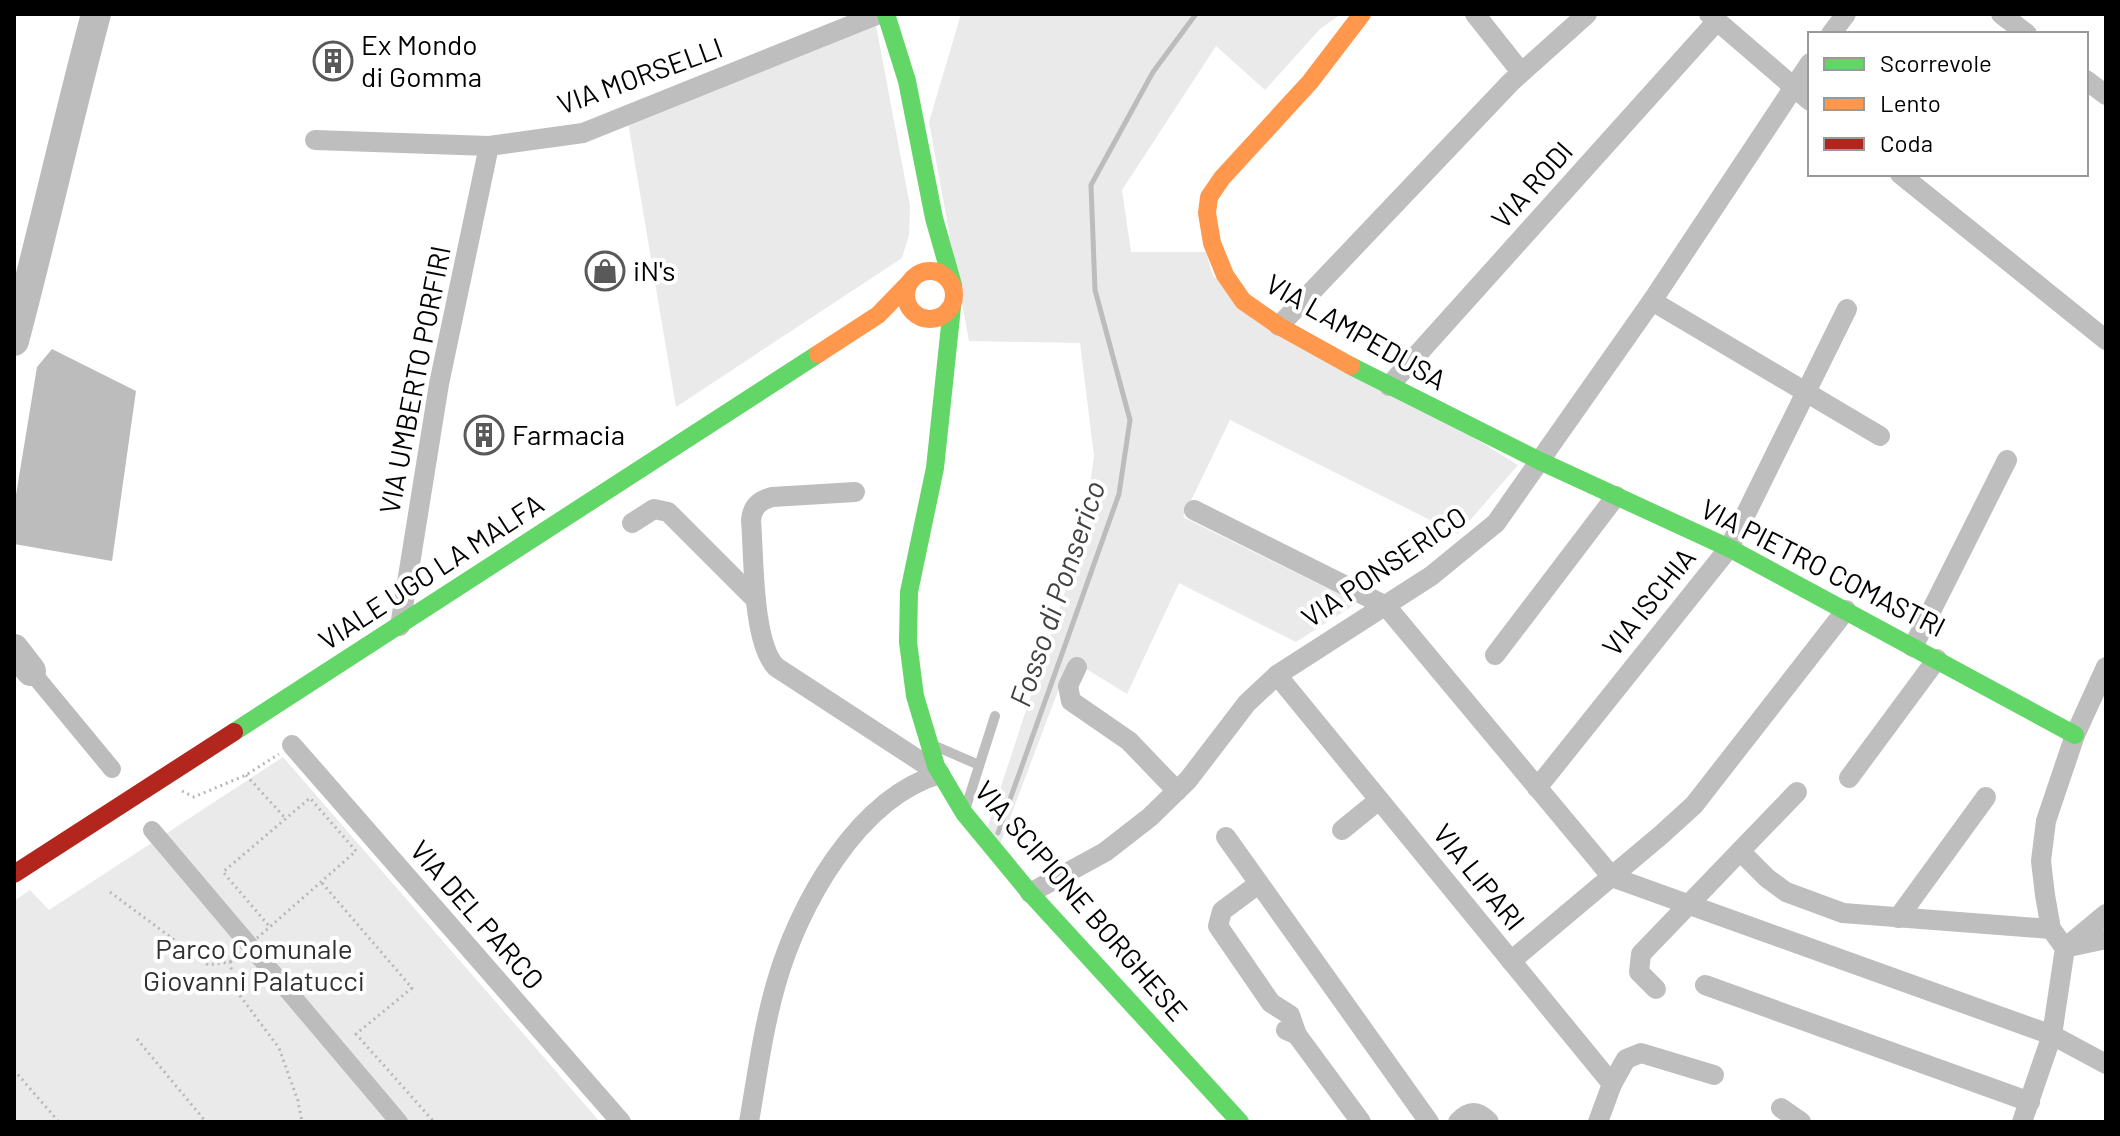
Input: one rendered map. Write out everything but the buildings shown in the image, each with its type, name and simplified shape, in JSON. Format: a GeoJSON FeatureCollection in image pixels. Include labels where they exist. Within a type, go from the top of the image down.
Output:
{"type":"FeatureCollection","features":[{"type":"Feature","properties":{"kind":"street","name":"VIA MORSELLI"},"geometry":{"type":"LineString","coordinates":[[315,140],[489,146],[583,133],[879,14]]}},
{"type":"Feature","properties":{"kind":"street"},"geometry":{"type":"LineString","coordinates":[[878,315],[924,317],[946,313],[952,307],[955,292],[934,218],[907,81],[886,14]]}},
{"type":"Feature","properties":{"kind":"street","name":"VIA LAMPEDUSA"},"geometry":{"type":"LineString","coordinates":[[1362,14],[1310,82],[1217,184],[1208,202],[1207,219],[1212,243],[1228,281],[1243,301],[1279,326],[1389,386],[1540,461]]}},
{"type":"Feature","properties":{"kind":"street"},"geometry":{"type":"LineString","coordinates":[[1475,14],[1521,72]]}},
{"type":"Feature","properties":{"kind":"street"},"geometry":{"type":"LineString","coordinates":[[1832,32],[1846,14]]}},
{"type":"Feature","properties":{"kind":"street"},"geometry":{"type":"LineString","coordinates":[[2001,14],[2024,32]]}},
{"type":"Feature","properties":{"kind":"street"},"geometry":{"type":"LineString","coordinates":[[1713,18],[1808,99]]}},
{"type":"Feature","properties":{"kind":"street","name":"VIA RODI"},"geometry":{"type":"LineString","coordinates":[[1389,386],[1713,18]]}},
{"type":"Feature","properties":{"kind":"street"},"geometry":{"type":"LineString","coordinates":[[1279,326],[1521,72],[1581,19]]}},
{"type":"Feature","properties":{"kind":"street","name":"VIA PONSERICO"},"geometry":{"type":"LineString","coordinates":[[1030,893],[1112,847],[1136,829],[1177,791],[1247,703],[1277,675],[1386,606],[1484,535],[1508,508],[1652,301],[1808,66]]}},
{"type":"Feature","properties":{"kind":"street"},"geometry":{"type":"LineString","coordinates":[[2088,82],[2106,95]]}},
{"type":"Feature","properties":{"kind":"street","name":"VIA UMBERTO PORFIRI"},"geometry":{"type":"LineString","coordinates":[[400,626],[439,384],[489,146]]}},
{"type":"Feature","properties":{"kind":"street"},"geometry":{"type":"LineString","coordinates":[[1902,176],[2106,340]]}},
{"type":"Feature","properties":{"kind":"street"},"geometry":{"type":"LineString","coordinates":[[924,317],[906,297],[928,251],[934,218]]}},
{"type":"Feature","properties":{"kind":"street"},"geometry":{"type":"LineString","coordinates":[[914,279],[926,271],[941,273],[953,285]]}},
{"type":"Feature","properties":{"kind":"street","name":"VIALE UGO LA MALFA"},"geometry":{"type":"LineString","coordinates":[[14,874],[878,315],[914,279]]}},
{"type":"Feature","properties":{"kind":"street"},"geometry":{"type":"LineString","coordinates":[[1652,301],[1880,436]]}},
{"type":"Feature","properties":{"kind":"street","name":"VIA SCIPIONE BORGHESE"},"geometry":{"type":"LineString","coordinates":[[952,307],[935,468],[909,592],[908,642],[915,696],[940,774],[964,813],[1030,893],[1240,1122]]}},
{"type":"Feature","properties":{"kind":"street","name":"VIA ISCHIA"},"geometry":{"type":"LineString","coordinates":[[1537,788],[1729,548],[1847,309]]}},
{"type":"Feature","properties":{"kind":"street","name":"VIA SCIPIONE BORGHESE"},"geometry":{"type":"LineString","coordinates":[[924,317],[944,364]]}},
{"type":"Feature","properties":{"kind":"street"},"geometry":{"type":"LineString","coordinates":[[1913,647],[2007,460]]}},
{"type":"Feature","properties":{"kind":"street","name":"VIA PIETRO COMASTRI"},"geometry":{"type":"LineString","coordinates":[[1540,461],[1729,548],[2075,735]]}},
{"type":"Feature","properties":{"kind":"street"},"geometry":{"type":"LineString","coordinates":[[855,492],[772,497],[757,505],[751,520],[756,600],[763,646],[776,667],[940,774]]}},
{"type":"Feature","properties":{"kind":"street"},"geometry":{"type":"LineString","coordinates":[[1495,655],[1616,496]]}},
{"type":"Feature","properties":{"kind":"street"},"geometry":{"type":"LineString","coordinates":[[632,523],[654,509],[668,512],[756,600]]}},
{"type":"Feature","properties":{"kind":"street"},"geometry":{"type":"LineString","coordinates":[[1194,510],[1386,606],[1612,877],[2052,1035],[2106,1064]]}},
{"type":"Feature","properties":{"kind":"street"},"geometry":{"type":"LineString","coordinates":[[1511,961],[1702,797],[1846,610]]}},
{"type":"Feature","properties":{"kind":"street"},"geometry":{"type":"LineString","coordinates":[[1849,778],[1937,659]]}},
{"type":"Feature","properties":{"kind":"street"},"geometry":{"type":"LineString","coordinates":[[1077,667],[1068,686],[1071,701],[1129,741],[1177,791]]}},
{"type":"Feature","properties":{"kind":"street"},"geometry":{"type":"LineString","coordinates":[[2065,948],[2051,929],[2041,861],[2046,821],[2075,735],[2106,667]]}},
{"type":"Feature","properties":{"kind":"street","name":"VIA LIPARI"},"geometry":{"type":"LineString","coordinates":[[1277,675],[1612,1084]]}},
{"type":"Feature","properties":{"kind":"street","name":"VIA DEL PARCO"},"geometry":{"type":"LineString","coordinates":[[292,745],[621,1122]]}},
{"type":"Feature","properties":{"kind":"street"},"geometry":{"type":"LineString","coordinates":[[749,1122],[778,976],[814,893],[844,849],[875,813],[908,787],[940,774]]}},
{"type":"Feature","properties":{"kind":"street"},"geometry":{"type":"LineString","coordinates":[[1656,989],[1641,975],[1639,958],[1644,950],[1797,792]]}},
{"type":"Feature","properties":{"kind":"street"},"geometry":{"type":"LineString","coordinates":[[1898,918],[1986,797]]}},
{"type":"Feature","properties":{"kind":"street"},"geometry":{"type":"LineString","coordinates":[[1342,830],[1379,800]]}},
{"type":"Feature","properties":{"kind":"street"},"geometry":{"type":"LineString","coordinates":[[1226,837],[1257,885],[1429,1122]]}},
{"type":"Feature","properties":{"kind":"street"},"geometry":{"type":"LineString","coordinates":[[1740,851],[1773,883],[1802,899],[1843,913],[2051,929]]}},
{"type":"Feature","properties":{"kind":"street"},"geometry":{"type":"LineString","coordinates":[[1257,885],[1222,911],[1218,926],[1271,1003],[1279,1024],[1297,1035],[1361,1122]]}},
{"type":"Feature","properties":{"kind":"street"},"geometry":{"type":"LineString","coordinates":[[2022,1122],[2052,1035],[2065,948],[2106,914]]}},
{"type":"Feature","properties":{"kind":"street"},"geometry":{"type":"LineString","coordinates":[[2065,948],[2106,939]]}},
{"type":"Feature","properties":{"kind":"street"},"geometry":{"type":"LineString","coordinates":[[1705,985],[2030,1102]]}},
{"type":"Feature","properties":{"kind":"street"},"geometry":{"type":"LineString","coordinates":[[1598,1122],[1612,1084],[1626,1059],[1641,1053],[1714,1075]]}},
{"type":"Feature","properties":{"kind":"street"},"geometry":{"type":"LineString","coordinates":[[1781,1108],[1801,1122]]}},
{"type":"Feature","properties":{"kind":"street"},"geometry":{"type":"LineString","coordinates":[[1458,1122],[1466,1114],[1474,1112],[1482,1114],[1489,1122]]}},
{"type":"Feature","properties":{"kind":"lane"},"geometry":{"type":"LineString","coordinates":[[964,813],[995,716]]}},
{"type":"Feature","properties":{"kind":"lane"},"geometry":{"type":"LineString","coordinates":[[930,743],[979,765]]}},
{"type":"Feature","properties":{"kind":"path"},"geometry":{"type":"LineString","coordinates":[[160,780],[194,797],[246,775],[292,745]]}},
{"type":"Feature","properties":{"kind":"path"},"geometry":{"type":"LineString","coordinates":[[246,775],[286,819]]}},
{"type":"Feature","properties":{"kind":"path"},"geometry":{"type":"LineString","coordinates":[[110,892],[208,965],[230,962],[356,851],[310,798],[223,872],[269,926]]}},
{"type":"Feature","properties":{"kind":"path"},"geometry":{"type":"LineString","coordinates":[[321,882],[412,988],[356,1034],[434,1122]]}},
{"type":"Feature","properties":{"kind":"path"},"geometry":{"type":"LineString","coordinates":[[230,962],[235,989],[279,1048],[298,1101],[302,1122]]}},
{"type":"Feature","properties":{"kind":"path"},"geometry":{"type":"LineString","coordinates":[[137,1039],[206,1122]]}},
{"type":"Feature","properties":{"kind":"path"},"geometry":{"type":"LineString","coordinates":[[14,1070],[59,1122]]}},
{"type":"Feature","properties":{"kind":"green space"},"geometry":{"type":"Polygon","coordinates":[[[961,14],[1341,14],[1320,29],[1265,90],[1216,46],[1122,190],[1131,252],[1206,252],[1213,276],[1518,465],[1458,534],[1230,420],[1183,517],[1357,603],[1296,642],[1179,583],[1127,694],[1070,659],[999,847],[987,829],[1083,537],[1094,456],[1080,343],[969,341],[929,122],[961,14]]]}},
{"type":"Feature","properties":{"kind":"green space"},"geometry":{"type":"Polygon","coordinates":[[[875,20],[910,206],[909,235],[902,258],[676,407],[628,122],[875,20]]]}},
{"type":"Feature","properties":{"kind":"green space","name":"Parco Comunale Giovanni Palatucci"},"geometry":{"type":"Polygon","coordinates":[[[283,757],[600,1122],[14,1122],[14,901],[30,890],[49,910],[283,757]]]}},
{"type":"Feature","properties":{"kind":"shaded area"},"geometry":{"type":"Polygon","coordinates":[[[52,349],[136,391],[112,561],[14,544],[14,507],[37,367],[52,349]]]}},
{"type":"Feature","properties":{"kind":"waterway"},"geometry":{"type":"LineString","coordinates":[[14,341],[96,14]]}},
{"type":"Feature","properties":{"kind":"waterway","name":"Fosso di Ponserico"},"geometry":{"type":"LineString","coordinates":[[998,833],[1119,494],[1130,420],[1095,290],[1091,185],[1153,72],[1196,14]]}},
{"type":"Feature","properties":{"kind":"waterway"},"geometry":{"type":"LineString","coordinates":[[14,649],[31,671]]}},
{"type":"Feature","properties":{"kind":"waterway"},"geometry":{"type":"LineString","coordinates":[[14,674],[31,671]]}},
{"type":"Feature","properties":{"kind":"waterway"},"geometry":{"type":"LineString","coordinates":[[31,671],[112,769]]}},
{"type":"Feature","properties":{"kind":"waterway"},"geometry":{"type":"LineString","coordinates":[[152,830],[399,1122]]}},
{"type":"Feature","properties":{"kind":"traffic: fast"},"geometry":{"type":"LineString","coordinates":[[886,14],[907,81],[934,218],[953,285]]}},
{"type":"Feature","properties":{"kind":"traffic: fast"},"geometry":{"type":"LineString","coordinates":[[952,307],[935,468],[909,592],[908,642],[915,696],[936,766],[964,813],[1030,893],[1240,1122]]}},
{"type":"Feature","properties":{"kind":"traffic: fast"},"geometry":{"type":"LineString","coordinates":[[234,732],[818,354]]}},
{"type":"Feature","properties":{"kind":"traffic: fast"},"geometry":{"type":"LineString","coordinates":[[1351,366],[1540,461],[1729,548],[2075,735]]}},
{"type":"Feature","properties":{"kind":"traffic: slow"},"geometry":{"type":"LineString","coordinates":[[1351,366],[1279,326],[1243,301],[1225,275],[1212,243],[1207,213],[1209,197],[1222,178],[1310,82],[1362,14]]}},
{"type":"Feature","properties":{"kind":"traffic: slow"},"geometry":{"type":"LineString","coordinates":[[930,271],[947,278],[954,295],[947,312],[930,319],[913,312],[906,295],[913,278],[930,271]]}},
{"type":"Feature","properties":{"kind":"traffic: slow"},"geometry":{"type":"LineString","coordinates":[[818,354],[878,315],[909,283]]}},
{"type":"Feature","properties":{"kind":"traffic: jam"},"geometry":{"type":"LineString","coordinates":[[14,874],[234,732]]}},
{"type":"Feature","properties":{"kind":"place","name":"Ex Mondo di Gomma"},"geometry":{"type":"Point","coordinates":[333,61]}},
{"type":"Feature","properties":{"kind":"place","name":"iN's"},"geometry":{"type":"Point","coordinates":[605,271]}},
{"type":"Feature","properties":{"kind":"place","name":"Farmacia"},"geometry":{"type":"Point","coordinates":[484,435]}}]}
